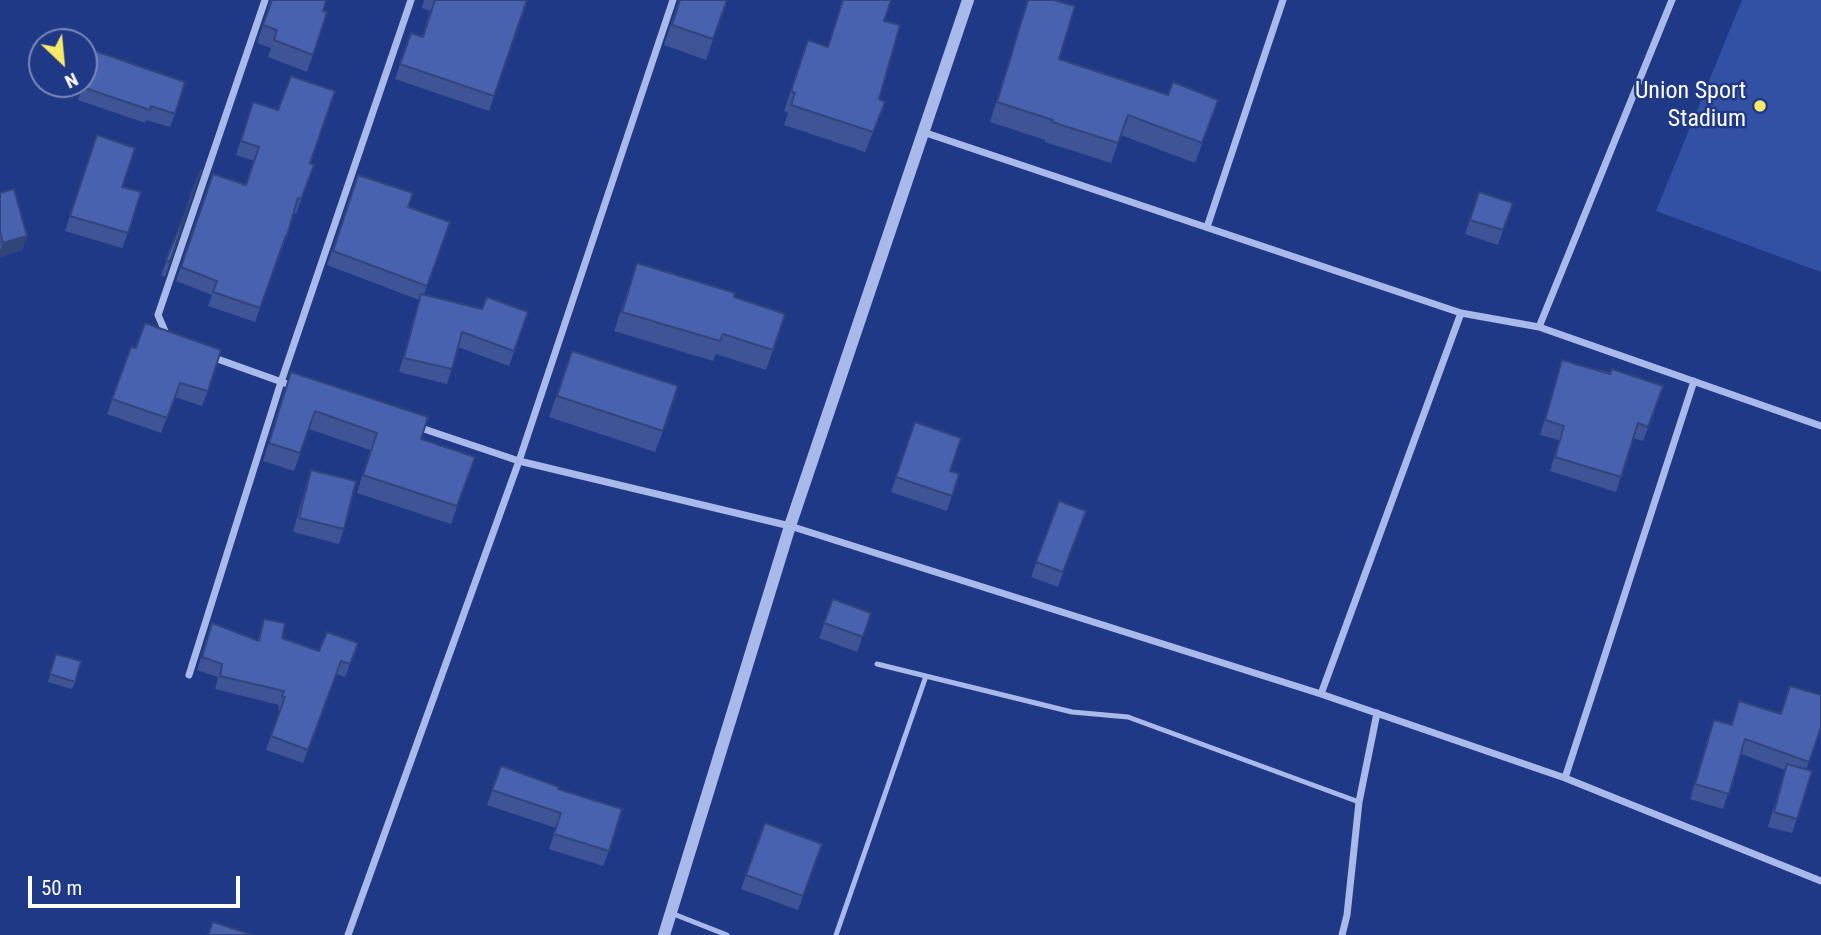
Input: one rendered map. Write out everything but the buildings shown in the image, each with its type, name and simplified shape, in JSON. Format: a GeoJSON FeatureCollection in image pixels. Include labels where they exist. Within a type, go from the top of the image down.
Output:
{"type":"FeatureCollection","features":[{"type":"Feature","properties":{"kind":"street"},"geometry":{"type":"LineString","coordinates":[[172,340],[166,335],[158,315],[265,0]]}},
{"type":"Feature","properties":{"kind":"street"},"geometry":{"type":"LineString","coordinates":[[189,675],[281,382],[411,0]]}},
{"type":"Feature","properties":{"kind":"street"},"geometry":{"type":"LineString","coordinates":[[348,935],[519,461],[673,0]]}},
{"type":"Feature","properties":{"kind":"street"},"geometry":{"type":"LineString","coordinates":[[664,935],[790,526],[968,0]]}},
{"type":"Feature","properties":{"kind":"street"},"geometry":{"type":"LineString","coordinates":[[1207,227],[1283,0]]}},
{"type":"Feature","properties":{"kind":"street"},"geometry":{"type":"LineString","coordinates":[[1539,327],[1672,0]]}},
{"type":"Feature","properties":{"kind":"street"},"geometry":{"type":"LineString","coordinates":[[923,132],[1461,313],[1539,327],[1821,426]]}},
{"type":"Feature","properties":{"kind":"street"},"geometry":{"type":"LineString","coordinates":[[1321,694],[1461,313]]}},
{"type":"Feature","properties":{"kind":"street"},"geometry":{"type":"LineString","coordinates":[[204,354],[307,391]]}},
{"type":"Feature","properties":{"kind":"street"},"geometry":{"type":"LineString","coordinates":[[1565,778],[1694,381]]}},
{"type":"Feature","properties":{"kind":"street"},"geometry":{"type":"LineString","coordinates":[[413,426],[519,461],[790,526],[1321,694],[1565,778],[1821,881]]}},
{"type":"Feature","properties":{"kind":"street"},"geometry":{"type":"LineString","coordinates":[[1342,935],[1347,915],[1359,802],[1377,713]]}},
{"type":"Feature","properties":{"kind":"lane"},"geometry":{"type":"LineString","coordinates":[[877,664],[1072,712],[1128,718],[1359,802]]}},
{"type":"Feature","properties":{"kind":"lane"},"geometry":{"type":"LineString","coordinates":[[836,935],[926,676]]}},
{"type":"Feature","properties":{"kind":"lane"},"geometry":{"type":"LineString","coordinates":[[671,913],[727,935]]}},
{"type":"Feature","properties":{"kind":"shaded area","name":"Union Sport Stadium"},"geometry":{"type":"Polygon","coordinates":[[[1742,0],[1821,0],[1821,272],[1656,211],[1742,0]]]}},
{"type":"Feature","properties":{"kind":"place","name":"Union Sport Stadium"},"geometry":{"type":"Point","coordinates":[1760,106]}}]}
